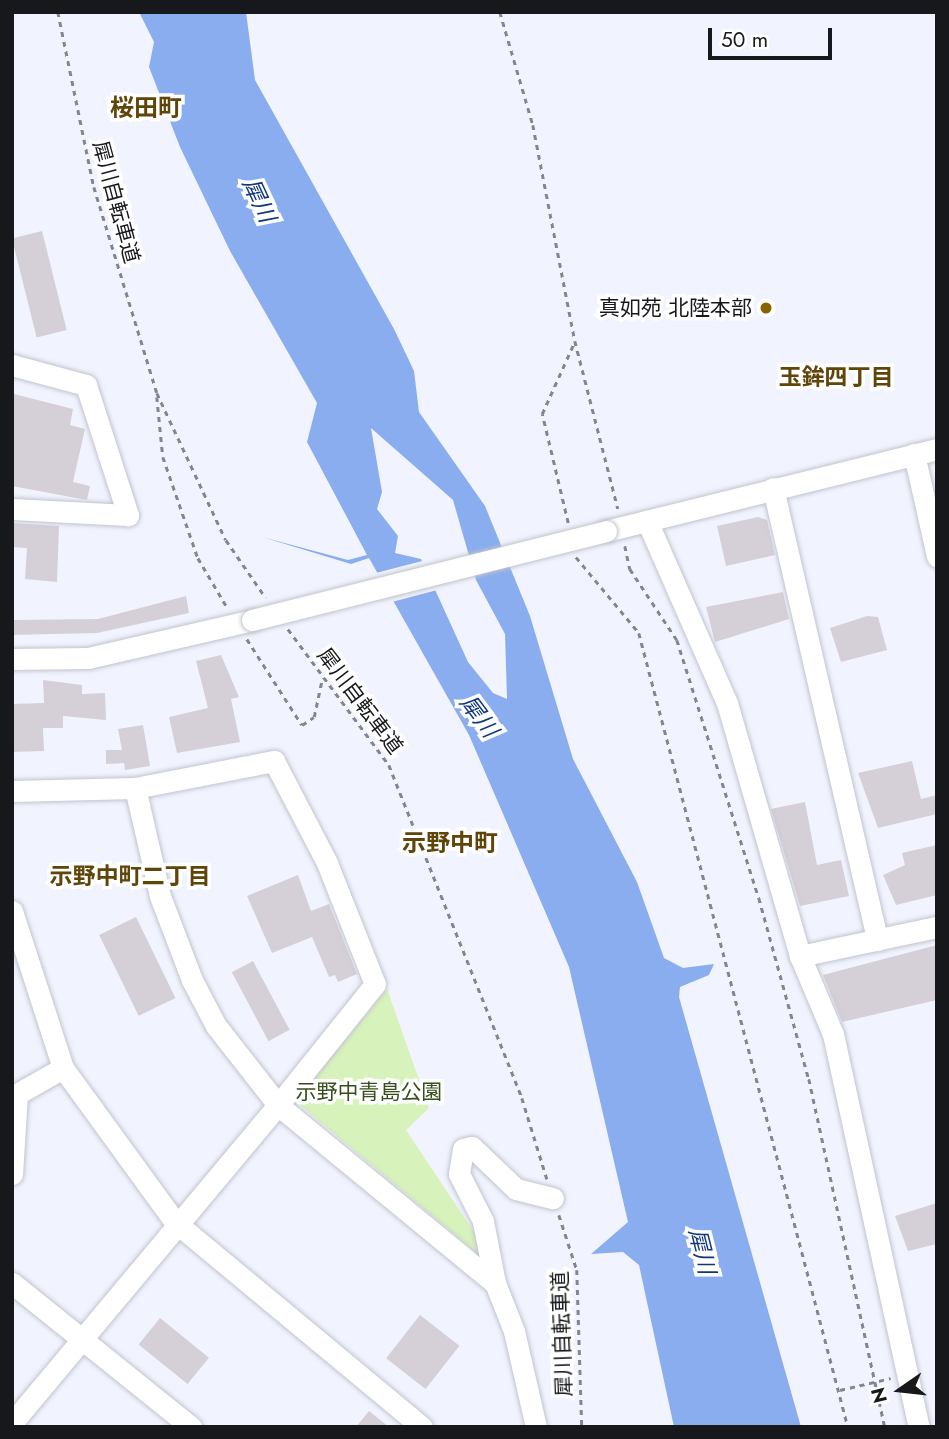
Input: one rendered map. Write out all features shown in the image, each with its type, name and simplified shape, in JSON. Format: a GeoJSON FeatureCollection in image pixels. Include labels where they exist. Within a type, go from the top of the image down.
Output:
{"type":"FeatureCollection","features":[{"type":"Feature","properties":{"kind":"street"},"geometry":{"type":"LineString","coordinates":[[12,365],[86,385],[128,515],[12,509]]}},
{"type":"Feature","properties":{"kind":"street"},"geometry":{"type":"LineString","coordinates":[[12,659],[88,659],[618,533],[648,522],[774,488],[937,449]]}},
{"type":"Feature","properties":{"kind":"street"},"geometry":{"type":"LineString","coordinates":[[914,454],[937,556]]}},
{"type":"Feature","properties":{"kind":"street"},"geometry":{"type":"LineString","coordinates":[[774,488],[877,940]]}},
{"type":"Feature","properties":{"kind":"street"},"geometry":{"type":"LineString","coordinates":[[648,522],[727,703],[800,956],[833,1034],[924,1418]]}},
{"type":"Feature","properties":{"kind":"street"},"geometry":{"type":"LineString","coordinates":[[12,791],[135,788],[274,761],[327,863],[375,984],[278,1105],[175,1222],[12,1423]]}},
{"type":"Feature","properties":{"kind":"street"},"geometry":{"type":"LineString","coordinates":[[135,788],[160,896],[192,980],[216,1026],[278,1105],[495,1283]]}},
{"type":"Feature","properties":{"kind":"street"},"geometry":{"type":"LineString","coordinates":[[12,911],[17,951],[63,1068],[175,1222],[422,1427]]}},
{"type":"Feature","properties":{"kind":"street"},"geometry":{"type":"LineString","coordinates":[[800,956],[937,927]]}},
{"type":"Feature","properties":{"kind":"street"},"geometry":{"type":"LineString","coordinates":[[12,1174],[15,1095],[63,1068]]}},
{"type":"Feature","properties":{"kind":"street"},"geometry":{"type":"LineString","coordinates":[[536,1427],[514,1331],[495,1283],[483,1222],[459,1174],[463,1149],[481,1153],[516,1189],[553,1198]]}},
{"type":"Feature","properties":{"kind":"street"},"geometry":{"type":"LineString","coordinates":[[12,1283],[191,1427]]}},
{"type":"Feature","properties":{"kind":"path","name":"犀川自転車道"},"geometry":{"type":"LineString","coordinates":[[58,12],[94,187],[157,393],[226,540],[272,607]]}},
{"type":"Feature","properties":{"kind":"path"},"geometry":{"type":"LineString","coordinates":[[500,12],[545,176],[575,341],[618,533],[630,569],[677,640],[759,898],[809,1079],[885,1427]]}},
{"type":"Feature","properties":{"kind":"path"},"geometry":{"type":"LineString","coordinates":[[571,536],[542,414],[575,341]]}},
{"type":"Feature","properties":{"kind":"path"},"geometry":{"type":"LineString","coordinates":[[157,393],[163,457],[198,558],[245,622],[302,725],[314,717],[322,679]]}},
{"type":"Feature","properties":{"kind":"path"},"geometry":{"type":"LineString","coordinates":[[575,549],[578,562],[639,633],[848,1427]]}},
{"type":"Feature","properties":{"kind":"path","name":"犀川自転車道"},"geometry":{"type":"LineString","coordinates":[[279,617],[322,679],[389,765],[522,1098],[577,1269],[582,1427]]}},
{"type":"Feature","properties":{"kind":"path"},"geometry":{"type":"LineString","coordinates":[[840,1390],[897,1377]]}},
{"type":"Feature","properties":{"kind":"green space","name":"示野中青島公園"},"geometry":{"type":"Polygon","coordinates":[[[387,989],[429,1108],[406,1130],[502,1274],[295,1101],[387,989]]]}},
{"type":"Feature","properties":{"kind":"water","name":"犀川"},"geometry":{"type":"Polygon","coordinates":[[[139,12],[246,12],[255,80],[394,329],[414,371],[419,412],[485,506],[530,616],[573,759],[637,882],[664,958],[683,968],[714,964],[709,975],[680,987],[679,997],[801,1427],[674,1427],[639,1265],[623,1252],[591,1254],[628,1222],[569,967],[469,735],[369,558],[351,564],[262,537],[348,560],[367,555],[307,442],[317,403],[230,251],[180,147],[149,67],[154,42],[139,12]],[[371,428],[382,492],[377,509],[398,536],[395,553],[421,559],[468,662],[493,693],[507,699],[505,634],[476,580],[453,500],[371,428]]]}},
{"type":"Feature","properties":{"kind":"pier"},"geometry":{"type":"Polygon","coordinates":[[[426,560],[441,589],[388,603],[372,574],[426,560]]]}},
{"type":"Feature","properties":{"kind":"building"},"geometry":{"type":"Polygon","coordinates":[[[42,231],[67,330],[37,337],[12,238],[42,231]]]}},
{"type":"Feature","properties":{"kind":"building"},"geometry":{"type":"Polygon","coordinates":[[[14,394],[73,409],[70,425],[85,429],[73,482],[90,486],[87,500],[12,486],[14,394]]]}},
{"type":"Feature","properties":{"kind":"building"},"geometry":{"type":"Polygon","coordinates":[[[758,517],[767,520],[775,555],[726,566],[717,526],[758,517]]]}},
{"type":"Feature","properties":{"kind":"building"},"geometry":{"type":"Polygon","coordinates":[[[12,523],[59,526],[57,582],[25,579],[27,548],[12,547],[12,523]]]}},
{"type":"Feature","properties":{"kind":"building"},"geometry":{"type":"Polygon","coordinates":[[[783,592],[789,619],[715,642],[706,607],[783,592]]]}},
{"type":"Feature","properties":{"kind":"building"},"geometry":{"type":"Polygon","coordinates":[[[186,596],[189,613],[97,633],[12,635],[12,620],[98,619],[186,596]]]}},
{"type":"Feature","properties":{"kind":"building"},"geometry":{"type":"Polygon","coordinates":[[[867,616],[878,617],[887,650],[841,662],[830,628],[867,616]]]}},
{"type":"Feature","properties":{"kind":"building"},"geometry":{"type":"Polygon","coordinates":[[[221,655],[239,697],[231,699],[240,742],[177,753],[169,717],[208,708],[196,661],[221,655]]]}},
{"type":"Feature","properties":{"kind":"building"},"geometry":{"type":"Polygon","coordinates":[[[43,680],[82,685],[82,694],[105,693],[106,720],[63,716],[63,728],[43,728],[44,751],[12,752],[12,704],[44,703],[43,680]]]}},
{"type":"Feature","properties":{"kind":"building"},"geometry":{"type":"Polygon","coordinates":[[[143,725],[150,766],[125,770],[124,763],[106,764],[106,750],[122,750],[118,729],[143,725]]]}},
{"type":"Feature","properties":{"kind":"building"},"geometry":{"type":"Polygon","coordinates":[[[912,761],[921,799],[937,795],[937,814],[878,828],[858,773],[912,761]]]}},
{"type":"Feature","properties":{"kind":"building"},"geometry":{"type":"Polygon","coordinates":[[[805,802],[817,865],[841,860],[849,896],[800,906],[771,809],[805,802]]]}},
{"type":"Feature","properties":{"kind":"building"},"geometry":{"type":"Polygon","coordinates":[[[937,845],[937,895],[896,905],[883,875],[905,865],[902,853],[937,845]]]}},
{"type":"Feature","properties":{"kind":"building"},"geometry":{"type":"Polygon","coordinates":[[[298,875],[311,911],[329,904],[357,974],[338,982],[335,975],[329,977],[312,937],[272,953],[247,896],[298,875]]]}},
{"type":"Feature","properties":{"kind":"building"},"geometry":{"type":"Polygon","coordinates":[[[136,917],[175,998],[139,1016],[99,935],[136,917]]]}},
{"type":"Feature","properties":{"kind":"building"},"geometry":{"type":"Polygon","coordinates":[[[937,945],[937,1000],[842,1022],[823,975],[937,945]]]}},
{"type":"Feature","properties":{"kind":"building"},"geometry":{"type":"Polygon","coordinates":[[[253,961],[290,1030],[268,1041],[232,972],[253,961]]]}},
{"type":"Feature","properties":{"kind":"building"},"geometry":{"type":"Polygon","coordinates":[[[937,1203],[937,1244],[908,1251],[895,1216],[937,1203]]]}},
{"type":"Feature","properties":{"kind":"building"},"geometry":{"type":"Polygon","coordinates":[[[420,1315],[459,1346],[426,1389],[386,1358],[420,1315]]]}},
{"type":"Feature","properties":{"kind":"building"},"geometry":{"type":"Polygon","coordinates":[[[160,1318],[209,1358],[188,1384],[139,1344],[160,1318]]]}},
{"type":"Feature","properties":{"kind":"building"},"geometry":{"type":"Polygon","coordinates":[[[369,1411],[389,1427],[356,1427],[369,1411]]]}},
{"type":"Feature","properties":{"kind":"place","name":"真如苑 北陸本部"},"geometry":{"type":"Point","coordinates":[766,308]}},
{"type":"Feature","properties":{"kind":"district","name":"桜田町"},"geometry":{"type":"Point","coordinates":[146,108]}},
{"type":"Feature","properties":{"kind":"district","name":"玉鉾四丁目"},"geometry":{"type":"Point","coordinates":[836,377]}},
{"type":"Feature","properties":{"kind":"district","name":"示野中町"},"geometry":{"type":"Point","coordinates":[450,843]}},
{"type":"Feature","properties":{"kind":"district","name":"示野中町二丁目"},"geometry":{"type":"Point","coordinates":[130,876]}}]}
